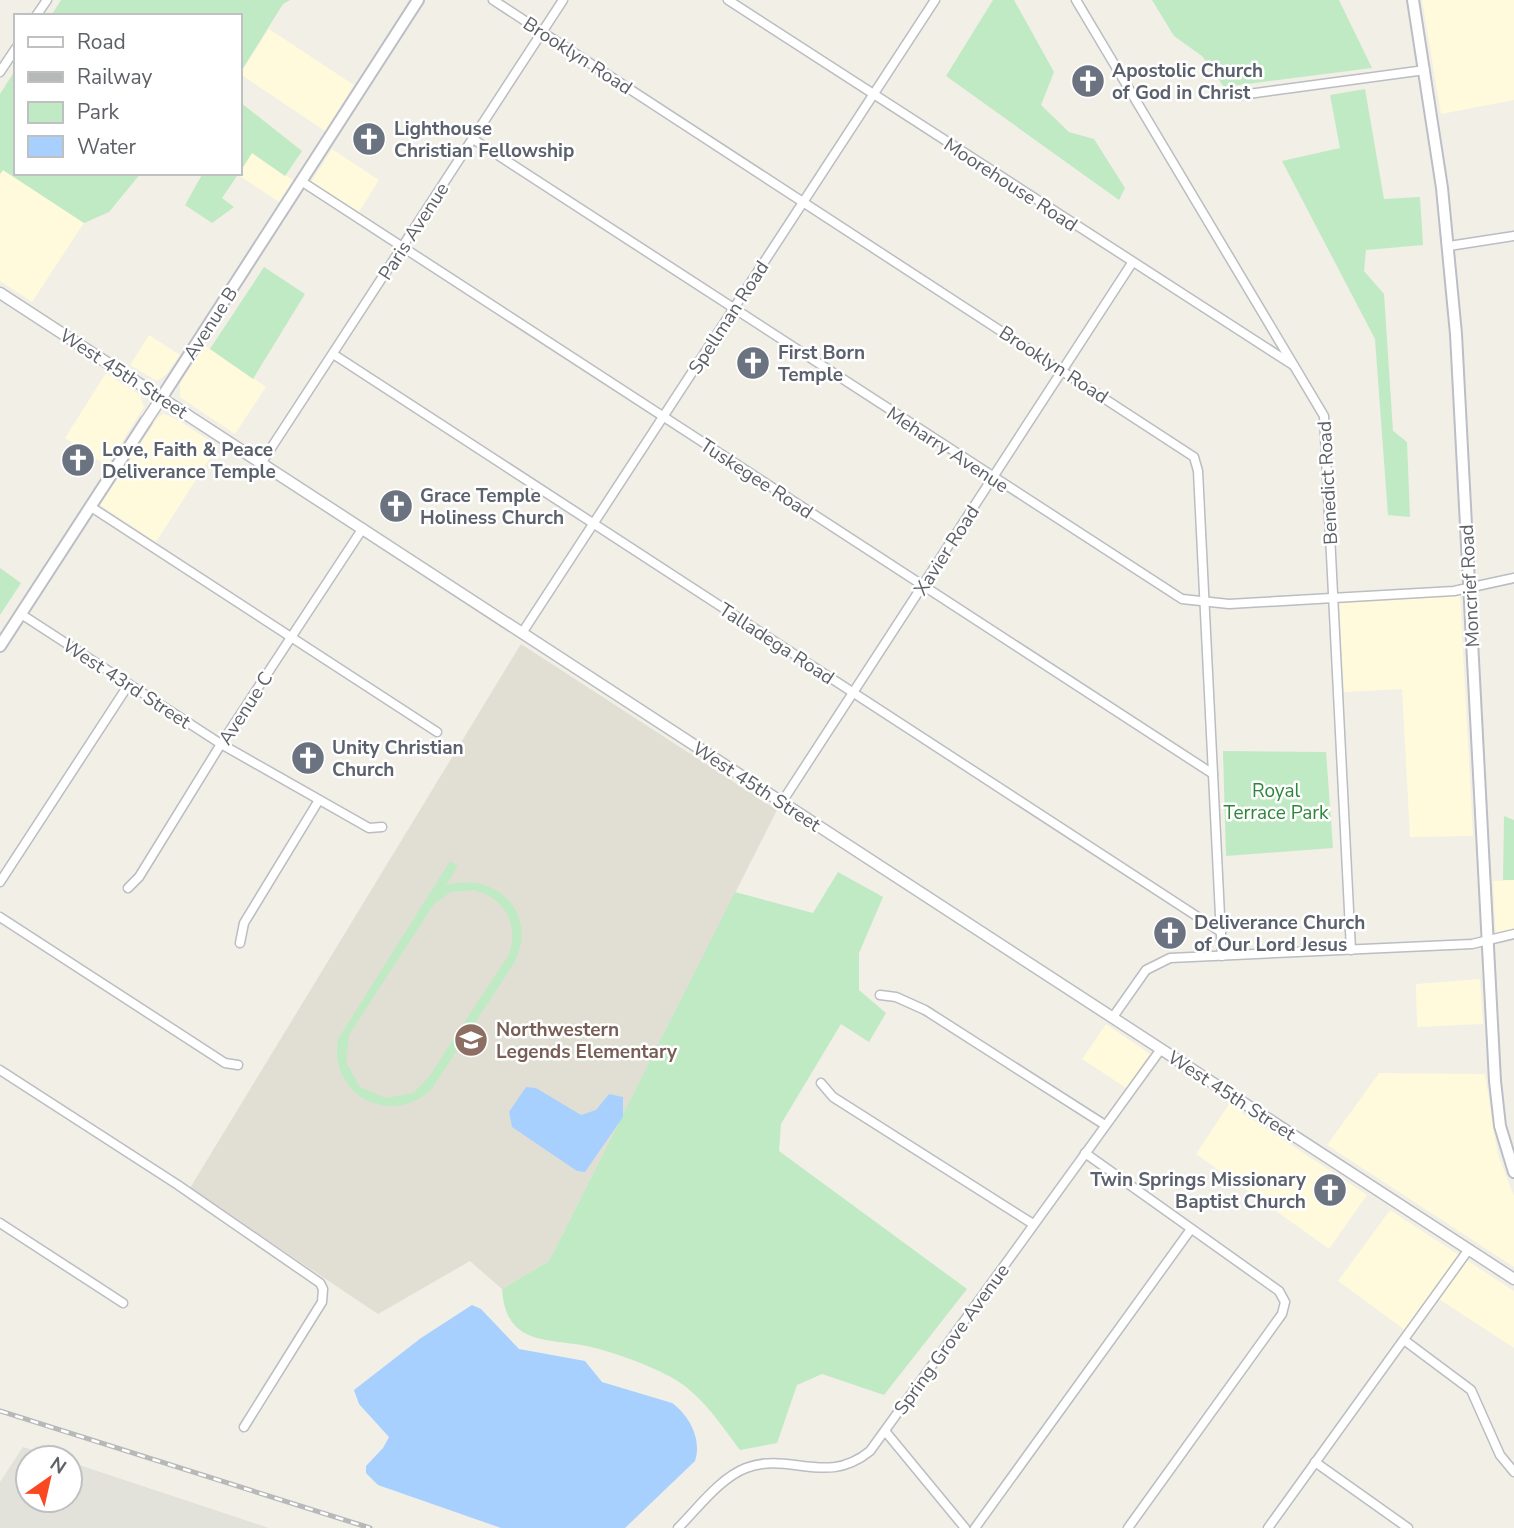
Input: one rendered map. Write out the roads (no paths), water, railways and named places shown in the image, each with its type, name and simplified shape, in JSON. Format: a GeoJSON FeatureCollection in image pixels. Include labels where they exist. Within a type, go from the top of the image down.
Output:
{"type":"FeatureCollection","features":[{"type":"Feature","properties":{"kind":"main road","name":"Avenue B"},"geometry":{"type":"LineString","coordinates":[[162,397],[418,0]]}},
{"type":"Feature","properties":{"kind":"main road","name":"Moncrief Road"},"geometry":{"type":"LineString","coordinates":[[1413,0],[1449,246],[1494,1082],[1500,1126],[1514,1172]]}},
{"type":"Feature","properties":{"kind":"main road","name":"Avenue B"},"geometry":{"type":"LineString","coordinates":[[0,646],[146,421]]}},
{"type":"Feature","properties":{"kind":"street","name":"Brooklyn Road"},"geometry":{"type":"LineString","coordinates":[[493,0],[1194,457],[1198,471],[1222,956]]}},
{"type":"Feature","properties":{"kind":"street","name":"Paris Avenue"},"geometry":{"type":"LineString","coordinates":[[262,462],[563,0]]}},
{"type":"Feature","properties":{"kind":"street","name":"Moorehouse Road"},"geometry":{"type":"LineString","coordinates":[[728,0],[1295,366]]}},
{"type":"Feature","properties":{"kind":"street","name":"Spellman Road"},"geometry":{"type":"LineString","coordinates":[[522,633],[934,0]]}},
{"type":"Feature","properties":{"kind":"street","name":"Benedict Road"},"geometry":{"type":"LineString","coordinates":[[1076,0],[1321,409],[1326,423],[1351,950]]}},
{"type":"Feature","properties":{"kind":"street"},"geometry":{"type":"LineString","coordinates":[[0,72],[14,51]]}},
{"type":"Feature","properties":{"kind":"street"},"geometry":{"type":"LineString","coordinates":[[1241,95],[1424,70]]}},
{"type":"Feature","properties":{"kind":"street","name":"Meharry Avenue"},"geometry":{"type":"LineString","coordinates":[[472,139],[1173,595],[1205,604],[1333,598],[1469,587],[1514,579]]}},
{"type":"Feature","properties":{"kind":"street","name":"Tuskegee Road"},"geometry":{"type":"LineString","coordinates":[[301,181],[1213,774]]}},
{"type":"Feature","properties":{"kind":"street"},"geometry":{"type":"LineString","coordinates":[[1449,246],[1514,236]]}},
{"type":"Feature","properties":{"kind":"street","name":"Xavier Road"},"geometry":{"type":"LineString","coordinates":[[782,802],[1132,262]]}},
{"type":"Feature","properties":{"kind":"street","name":"West 45th Street"},"geometry":{"type":"LineString","coordinates":[[0,293],[1514,1279]]}},
{"type":"Feature","properties":{"kind":"street","name":"Talladega Road"},"geometry":{"type":"LineString","coordinates":[[333,354],[1221,932]]}},
{"type":"Feature","properties":{"kind":"street","name":"Avenue B"},"geometry":{"type":"LineString","coordinates":[[146,421],[162,397]]}},
{"type":"Feature","properties":{"kind":"street"},"geometry":{"type":"LineString","coordinates":[[91,506],[437,732]]}},
{"type":"Feature","properties":{"kind":"street","name":"Avenue C"},"geometry":{"type":"LineString","coordinates":[[128,888],[139,877],[221,744],[363,528]]}},
{"type":"Feature","properties":{"kind":"street","name":"West 43rd Street"},"geometry":{"type":"LineString","coordinates":[[21,614],[221,744],[369,828],[382,827]]}},
{"type":"Feature","properties":{"kind":"street"},"geometry":{"type":"LineString","coordinates":[[0,882],[128,684]]}},
{"type":"Feature","properties":{"kind":"street"},"geometry":{"type":"LineString","coordinates":[[240,943],[244,923],[319,800]]}},
{"type":"Feature","properties":{"kind":"street"},"geometry":{"type":"LineString","coordinates":[[0,917],[225,1063],[238,1065]]}},
{"type":"Feature","properties":{"kind":"street"},"geometry":{"type":"LineString","coordinates":[[1113,1017],[1153,964],[1170,958],[1472,944],[1514,934]]}},
{"type":"Feature","properties":{"kind":"street"},"geometry":{"type":"LineString","coordinates":[[880,995],[896,997],[925,1010],[1105,1125]]}},
{"type":"Feature","properties":{"kind":"street","name":"Spring Grove Avenue"},"geometry":{"type":"LineString","coordinates":[[678,1528],[731,1476],[748,1467],[770,1464],[834,1469],[854,1464],[870,1451],[1161,1049]]}},
{"type":"Feature","properties":{"kind":"street"},"geometry":{"type":"LineString","coordinates":[[0,1070],[178,1185],[315,1278],[323,1289],[322,1302],[244,1427]]}},
{"type":"Feature","properties":{"kind":"street"},"geometry":{"type":"LineString","coordinates":[[821,1083],[833,1097],[1033,1224]]}},
{"type":"Feature","properties":{"kind":"street"},"geometry":{"type":"LineString","coordinates":[[1085,1153],[1279,1291],[1285,1302],[1282,1314],[1128,1528]]}},
{"type":"Feature","properties":{"kind":"street"},"geometry":{"type":"LineString","coordinates":[[0,1223],[123,1303]]}},
{"type":"Feature","properties":{"kind":"street"},"geometry":{"type":"LineString","coordinates":[[975,1528],[1191,1229]]}},
{"type":"Feature","properties":{"kind":"street"},"geometry":{"type":"LineString","coordinates":[[1268,1528],[1469,1249]]}},
{"type":"Feature","properties":{"kind":"street"},"geometry":{"type":"LineString","coordinates":[[1404,1340],[1471,1390],[1500,1455],[1514,1472]]}},
{"type":"Feature","properties":{"kind":"street"},"geometry":{"type":"LineString","coordinates":[[885,1431],[965,1528]]}},
{"type":"Feature","properties":{"kind":"street"},"geometry":{"type":"LineString","coordinates":[[1315,1462],[1408,1528]]}},
{"type":"Feature","properties":{"kind":"water"},"geometry":{"type":"Polygon","coordinates":[[[526,1087],[536,1088],[581,1115],[596,1110],[609,1094],[623,1097],[623,1117],[585,1172],[577,1171],[512,1127],[509,1112],[526,1087]]]}},
{"type":"Feature","properties":{"kind":"water"},"geometry":{"type":"Polygon","coordinates":[[[472,1305],[481,1309],[519,1349],[585,1361],[602,1382],[672,1403],[693,1429],[697,1445],[695,1461],[625,1528],[501,1528],[378,1485],[366,1473],[366,1466],[383,1448],[389,1437],[359,1404],[354,1390],[421,1338],[472,1305]]]}},
{"type":"Feature","properties":{"kind":"railway"},"geometry":{"type":"LineString","coordinates":[[0,1411],[370,1528]]}},
{"type":"Feature","properties":{"kind":"place","name":"Apostolic Church of God in Christ"},"geometry":{"type":"Point","coordinates":[1088,81]}},
{"type":"Feature","properties":{"kind":"place","name":"Lighthouse Christian Fellowship"},"geometry":{"type":"Point","coordinates":[369,139]}},
{"type":"Feature","properties":{"kind":"place","name":"First Born Temple"},"geometry":{"type":"Point","coordinates":[753,363]}},
{"type":"Feature","properties":{"kind":"place","name":"Love, Faith & Peace Deliverance Temple"},"geometry":{"type":"Point","coordinates":[78,460]}},
{"type":"Feature","properties":{"kind":"place","name":"Grace Temple Holiness Church"},"geometry":{"type":"Point","coordinates":[396,506]}},
{"type":"Feature","properties":{"kind":"place","name":"Unity Christian Church"},"geometry":{"type":"Point","coordinates":[308,758]}},
{"type":"Feature","properties":{"kind":"place","name":"Deliverance Church of Our Lord Jesus"},"geometry":{"type":"Point","coordinates":[1170,933]}},
{"type":"Feature","properties":{"kind":"place","name":"Northwestern Legends Elementary"},"geometry":{"type":"Point","coordinates":[471,1040]}},
{"type":"Feature","properties":{"kind":"place","name":"Twin Springs Missionary Baptist Church"},"geometry":{"type":"Point","coordinates":[1330,1190]}},
{"type":"Feature","properties":{"kind":"park label","name":"Royal Terrace Park"},"geometry":{"type":"Point","coordinates":[1276,801]}}]}
